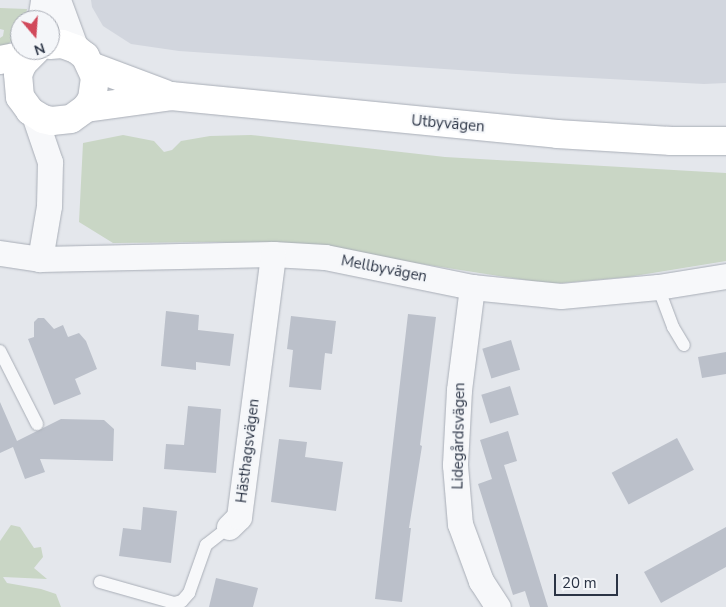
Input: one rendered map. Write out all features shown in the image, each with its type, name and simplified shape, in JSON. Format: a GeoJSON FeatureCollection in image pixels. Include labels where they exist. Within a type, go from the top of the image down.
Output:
{"type":"FeatureCollection","features":[{"type":"Feature","properties":{"kind":"main road","name":"Utbyvägen"},"geometry":{"type":"LineString","coordinates":[[60,55],[171,96],[547,133],[672,141],[726,141]]}},
{"type":"Feature","properties":{"kind":"main road"},"geometry":{"type":"LineString","coordinates":[[60,59],[95,88],[79,114]]}},
{"type":"Feature","properties":{"kind":"main road"},"geometry":{"type":"LineString","coordinates":[[30,111],[20,97],[18,74],[39,60]]}},
{"type":"Feature","properties":{"kind":"main road","name":"Utbyvägen"},"geometry":{"type":"LineString","coordinates":[[0,96],[52,122],[79,114],[171,96]]}},
{"type":"Feature","properties":{"kind":"street"},"geometry":{"type":"LineString","coordinates":[[30,111],[50,162],[49,206],[40,259]]}},
{"type":"Feature","properties":{"kind":"street"},"geometry":{"type":"LineString","coordinates":[[50,162],[79,114]]}},
{"type":"Feature","properties":{"kind":"street","name":"Mellbyvägen"},"geometry":{"type":"LineString","coordinates":[[0,253],[40,259],[273,254],[325,257],[472,287],[562,296],[658,287],[726,276]]}},
{"type":"Feature","properties":{"kind":"street","name":"Hästhagsvägen"},"geometry":{"type":"LineString","coordinates":[[229,527],[240,517],[273,254]]}},
{"type":"Feature","properties":{"kind":"street","name":"Lidegårdsvägen"},"geometry":{"type":"LineString","coordinates":[[472,287],[460,380],[455,465],[460,524],[480,581],[498,607]]}},
{"type":"Feature","properties":{"kind":"lane"},"geometry":{"type":"LineString","coordinates":[[658,287],[673,327],[684,345]]}},
{"type":"Feature","properties":{"kind":"lane"},"geometry":{"type":"LineString","coordinates":[[0,351],[37,424]]}},
{"type":"Feature","properties":{"kind":"lane","name":"Hästhagsvägen"},"geometry":{"type":"LineString","coordinates":[[100,582],[174,603],[182,601],[189,593],[206,545],[229,527]]}},
{"type":"Feature","properties":{"kind":"shaded area"},"geometry":{"type":"Polygon","coordinates":[[[91,0],[726,0],[726,83],[704,84],[516,74],[179,51],[131,44],[103,26],[92,7],[91,0]]]}},
{"type":"Feature","properties":{"kind":"green space"},"geometry":{"type":"Polygon","coordinates":[[[0,8],[27,9],[10,10],[10,42],[0,48],[0,38],[3,36],[4,30],[0,29],[0,8]]]}},
{"type":"Feature","properties":{"kind":"green space"},"geometry":{"type":"Polygon","coordinates":[[[123,135],[154,141],[164,152],[172,150],[181,141],[210,136],[251,135],[445,157],[726,173],[726,261],[628,277],[551,284],[313,247],[216,242],[113,243],[79,222],[83,143],[123,135]]]}},
{"type":"Feature","properties":{"kind":"green space"},"geometry":{"type":"Polygon","coordinates":[[[11,525],[20,527],[34,548],[41,547],[43,557],[34,568],[47,579],[3,577],[7,583],[41,589],[56,594],[61,607],[0,607],[0,541],[11,525]]]}},
{"type":"Feature","properties":{"kind":"building"},"geometry":{"type":"Polygon","coordinates":[[[166,311],[199,315],[198,330],[234,334],[230,366],[196,362],[196,370],[161,366],[166,311]]]}},
{"type":"Feature","properties":{"kind":"building"},"geometry":{"type":"Polygon","coordinates":[[[408,314],[436,317],[420,445],[422,446],[409,528],[411,528],[402,602],[375,599],[408,314]]]}},
{"type":"Feature","properties":{"kind":"building"},"geometry":{"type":"Polygon","coordinates":[[[291,316],[336,321],[332,354],[325,353],[321,390],[289,387],[293,350],[287,349],[291,316]]]}},
{"type":"Feature","properties":{"kind":"building"},"geometry":{"type":"Polygon","coordinates":[[[38,318],[44,318],[54,329],[63,325],[68,337],[79,333],[86,341],[97,369],[75,379],[81,394],[54,405],[28,339],[34,337],[34,322],[38,318]]]}},
{"type":"Feature","properties":{"kind":"building"},"geometry":{"type":"Polygon","coordinates":[[[511,340],[520,370],[491,378],[482,349],[511,340]]]}},
{"type":"Feature","properties":{"kind":"building"},"geometry":{"type":"Polygon","coordinates":[[[726,352],[726,374],[702,378],[698,357],[726,352]]]}},
{"type":"Feature","properties":{"kind":"building"},"geometry":{"type":"Polygon","coordinates":[[[510,386],[519,415],[490,423],[481,395],[510,386]]]}},
{"type":"Feature","properties":{"kind":"building"},"geometry":{"type":"Polygon","coordinates":[[[0,402],[17,441],[61,419],[104,420],[114,429],[113,461],[40,459],[45,472],[25,479],[13,447],[0,453],[0,402]]]}},
{"type":"Feature","properties":{"kind":"building"},"geometry":{"type":"Polygon","coordinates":[[[188,406],[221,409],[216,473],[164,469],[166,444],[184,445],[188,406]]]}},
{"type":"Feature","properties":{"kind":"building"},"geometry":{"type":"Polygon","coordinates":[[[508,431],[517,461],[504,465],[548,607],[530,607],[525,591],[513,595],[478,484],[492,479],[480,440],[508,431]]]}},
{"type":"Feature","properties":{"kind":"building"},"geometry":{"type":"Polygon","coordinates":[[[677,438],[694,470],[629,505],[612,473],[677,438]]]}},
{"type":"Feature","properties":{"kind":"building"},"geometry":{"type":"Polygon","coordinates":[[[279,439],[307,442],[305,457],[343,462],[336,511],[271,502],[279,439]]]}},
{"type":"Feature","properties":{"kind":"building"},"geometry":{"type":"Polygon","coordinates":[[[143,507],[177,511],[171,563],[119,556],[123,528],[141,530],[143,507]]]}},
{"type":"Feature","properties":{"kind":"building"},"geometry":{"type":"Polygon","coordinates":[[[726,527],[726,567],[661,603],[644,572],[726,527]]]}},
{"type":"Feature","properties":{"kind":"building"},"geometry":{"type":"Polygon","coordinates":[[[216,578],[258,588],[253,607],[209,607],[216,578]]]}}]}
